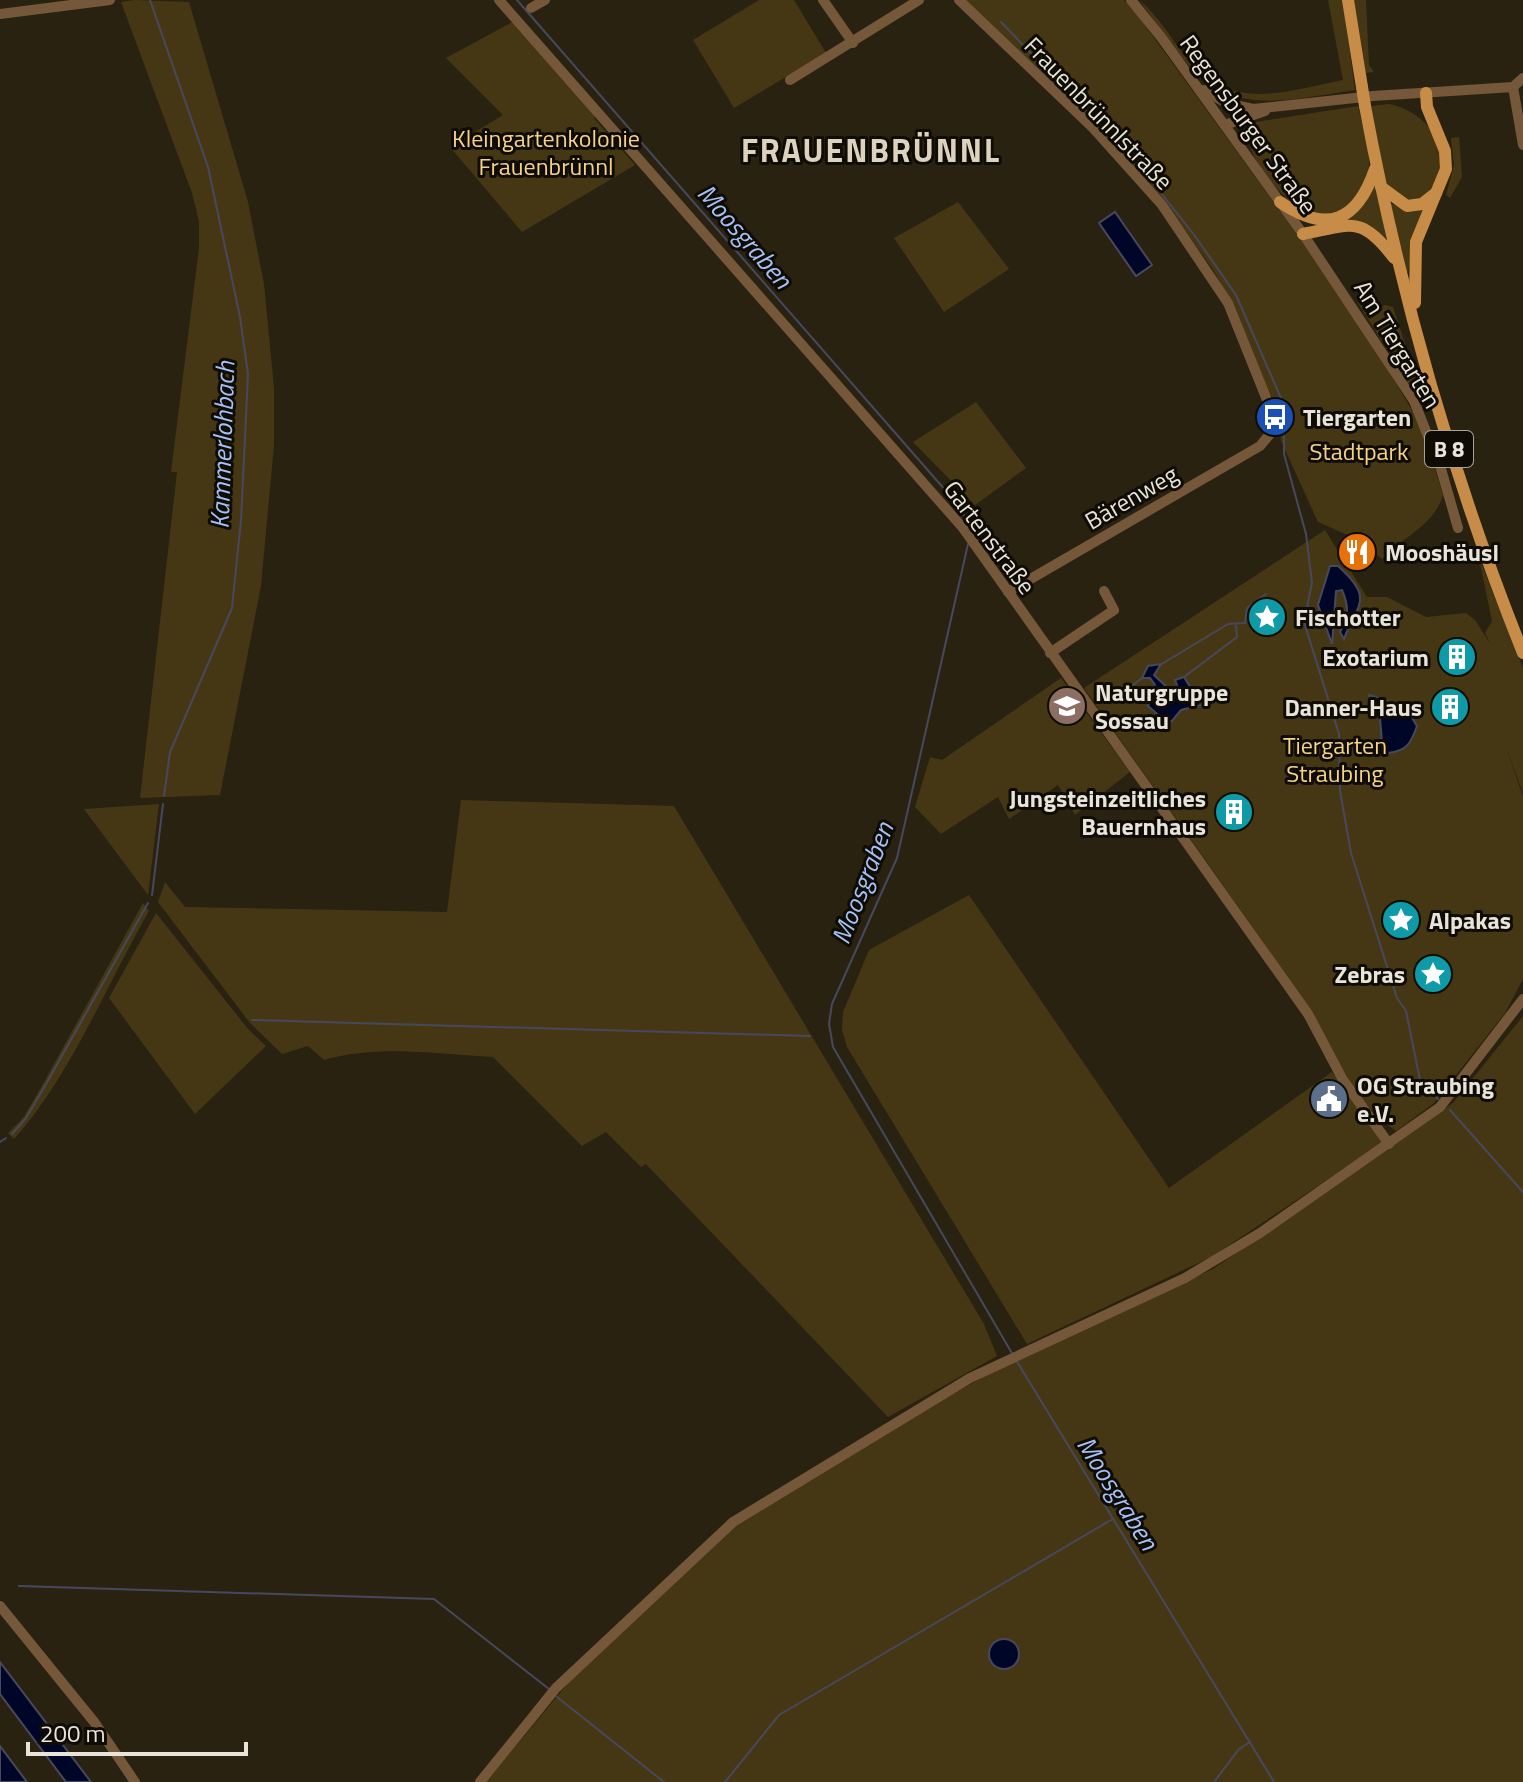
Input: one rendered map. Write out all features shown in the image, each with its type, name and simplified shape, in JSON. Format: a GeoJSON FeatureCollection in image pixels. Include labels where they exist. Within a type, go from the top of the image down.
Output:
{"type":"FeatureCollection","features":[{"type":"Feature","properties":{"kind":"main road","name":"B 8"},"geometry":{"type":"LineString","coordinates":[[1348,0],[1376,166],[1419,342],[1464,497],[1523,653]]}},
{"type":"Feature","properties":{"kind":"main road"},"geometry":{"type":"LineString","coordinates":[[1419,342],[1412,282],[1414,254],[1420,231],[1441,188],[1446,169],[1445,151],[1427,107],[1426,93]]}},
{"type":"Feature","properties":{"kind":"main road"},"geometry":{"type":"LineString","coordinates":[[1280,202],[1313,219],[1328,220],[1350,212],[1363,198],[1376,166]]}},
{"type":"Feature","properties":{"kind":"main road"},"geometry":{"type":"LineString","coordinates":[[1381,187],[1399,203],[1411,206],[1428,201],[1441,188]]}},
{"type":"Feature","properties":{"kind":"main road"},"geometry":{"type":"LineString","coordinates":[[1303,234],[1313,219]]}},
{"type":"Feature","properties":{"kind":"main road"},"geometry":{"type":"LineString","coordinates":[[1303,234],[1338,224],[1353,225],[1379,239],[1398,263]]}},
{"type":"Feature","properties":{"kind":"street"},"geometry":{"type":"LineString","coordinates":[[0,14],[110,0]]}},
{"type":"Feature","properties":{"kind":"street","name":"Gartenstraße"},"geometry":{"type":"LineString","coordinates":[[499,0],[894,445],[967,533],[1308,1014],[1343,1080],[1389,1144]]}},
{"type":"Feature","properties":{"kind":"street"},"geometry":{"type":"LineString","coordinates":[[531,8],[545,0]]}},
{"type":"Feature","properties":{"kind":"street"},"geometry":{"type":"LineString","coordinates":[[823,0],[853,43]]}},
{"type":"Feature","properties":{"kind":"street"},"geometry":{"type":"LineString","coordinates":[[790,80],[919,0]]}},
{"type":"Feature","properties":{"kind":"street","name":"Frauenbrünnlstraße"},"geometry":{"type":"LineString","coordinates":[[959,0],[1093,128],[1149,190],[1180,231],[1237,321],[1254,372],[1272,407],[1275,420],[1270,434]]}},
{"type":"Feature","properties":{"kind":"street","name":"Regensburger Straße"},"geometry":{"type":"LineString","coordinates":[[1131,0],[1194,81],[1303,234]]}},
{"type":"Feature","properties":{"kind":"street"},"geometry":{"type":"LineString","coordinates":[[1194,81],[1214,97],[1240,107],[1270,109],[1513,87],[1523,78]]}},
{"type":"Feature","properties":{"kind":"street"},"geometry":{"type":"LineString","coordinates":[[1513,87],[1523,145]]}},
{"type":"Feature","properties":{"kind":"street"},"geometry":{"type":"LineString","coordinates":[[1225,125],[1240,107]]}},
{"type":"Feature","properties":{"kind":"street"},"geometry":{"type":"LineString","coordinates":[[1225,125],[1270,109]]}},
{"type":"Feature","properties":{"kind":"street","name":"Am Tiergarten"},"geometry":{"type":"LineString","coordinates":[[1303,234],[1414,401],[1441,469],[1458,528]]}},
{"type":"Feature","properties":{"kind":"street","name":"Bärenweg"},"geometry":{"type":"LineString","coordinates":[[1008,592],[1260,446],[1270,434]]}},
{"type":"Feature","properties":{"kind":"street"},"geometry":{"type":"LineString","coordinates":[[1050,653],[1114,610],[1104,591]]}},
{"type":"Feature","properties":{"kind":"street"},"geometry":{"type":"LineString","coordinates":[[480,1782],[556,1688],[733,1522],[1010,1357],[1214,1263],[1440,1107],[1523,999]]}},
{"type":"Feature","properties":{"kind":"street"},"geometry":{"type":"LineString","coordinates":[[0,1606],[95,1723],[135,1782]]}},
{"type":"Feature","properties":{"kind":"green space"},"geometry":{"type":"Polygon","coordinates":[[[759,0],[794,0],[826,53],[734,108],[693,40],[759,0]]]}},
{"type":"Feature","properties":{"kind":"green space","name":"Stadtpark"},"geometry":{"type":"Polygon","coordinates":[[[966,0],[1124,0],[1136,13],[1352,310],[1422,427],[1443,495],[1439,506],[1425,523],[1382,559],[1359,540],[1318,522],[1281,441],[1275,403],[1258,372],[1236,309],[1181,225],[966,0]]]}},
{"type":"Feature","properties":{"kind":"green space"},"geometry":{"type":"Polygon","coordinates":[[[1139,0],[1202,74],[1239,92],[1258,94],[1343,80],[1328,0],[1343,0],[1355,90],[1272,101],[1232,95],[1213,87],[1196,73],[1139,0]]]}},
{"type":"Feature","properties":{"kind":"green space"},"geometry":{"type":"Polygon","coordinates":[[[1354,0],[1366,0],[1369,65],[1374,72],[1366,73],[1354,0]]]}},
{"type":"Feature","properties":{"kind":"green space"},"geometry":{"type":"Polygon","coordinates":[[[121,2],[189,2],[248,202],[264,284],[274,388],[274,445],[261,586],[220,795],[140,798],[177,472],[171,472],[199,248],[199,221],[192,193],[121,2]]]}},
{"type":"Feature","properties":{"kind":"green space","name":"Kleingartenkolonie Frauenbrünnl"},"geometry":{"type":"Polygon","coordinates":[[[514,21],[597,114],[594,118],[635,165],[522,232],[450,147],[503,115],[446,58],[514,21]]]}},
{"type":"Feature","properties":{"kind":"green space"},"geometry":{"type":"Polygon","coordinates":[[[1389,104],[1419,117],[1439,144],[1442,166],[1430,196],[1410,202],[1390,192],[1384,179],[1370,106],[1389,104]]]}},
{"type":"Feature","properties":{"kind":"green space"},"geometry":{"type":"Polygon","coordinates":[[[1358,106],[1369,162],[1368,173],[1356,197],[1344,211],[1320,215],[1302,209],[1280,191],[1260,166],[1253,153],[1248,129],[1256,122],[1358,106]]]}},
{"type":"Feature","properties":{"kind":"green space"},"geometry":{"type":"Polygon","coordinates":[[[1459,137],[1462,177],[1450,198],[1446,195],[1454,165],[1451,138],[1459,137]]]}},
{"type":"Feature","properties":{"kind":"green space"},"geometry":{"type":"Polygon","coordinates":[[[1374,186],[1386,238],[1347,220],[1364,205],[1374,186]]]}},
{"type":"Feature","properties":{"kind":"green space"},"geometry":{"type":"Polygon","coordinates":[[[958,202],[1009,269],[944,312],[894,238],[958,202]]]}},
{"type":"Feature","properties":{"kind":"green space"},"geometry":{"type":"Polygon","coordinates":[[[1390,204],[1424,208],[1408,272],[1406,271],[1390,204]]]}},
{"type":"Feature","properties":{"kind":"green space"},"geometry":{"type":"Polygon","coordinates":[[[1361,301],[1374,311],[1385,305],[1393,307],[1417,381],[1409,384],[1358,303],[1361,301]]]}},
{"type":"Feature","properties":{"kind":"green space"},"geometry":{"type":"Polygon","coordinates":[[[976,402],[1026,468],[975,505],[913,442],[976,402]]]}},
{"type":"Feature","properties":{"kind":"green space","name":"Tiergarten Straubing"},"geometry":{"type":"Polygon","coordinates":[[[1325,530],[1367,597],[1387,597],[1426,617],[1466,613],[1475,620],[1491,645],[1485,633],[1492,621],[1479,558],[1523,668],[1523,793],[1504,742],[1523,796],[1523,979],[1505,1013],[1434,1103],[1396,1131],[1356,1091],[1281,968],[1084,688],[1325,530]]]}},
{"type":"Feature","properties":{"kind":"green space"},"geometry":{"type":"Polygon","coordinates":[[[1061,678],[1130,772],[1075,815],[1058,785],[1009,819],[998,797],[941,834],[915,807],[930,757],[942,760],[1061,678]]]}},
{"type":"Feature","properties":{"kind":"green space"},"geometry":{"type":"Polygon","coordinates":[[[461,800],[674,806],[984,1324],[997,1356],[888,1417],[646,1164],[641,1167],[606,1132],[582,1146],[493,1057],[387,1051],[324,1060],[308,1046],[282,1054],[250,1023],[158,902],[165,882],[185,907],[447,912],[461,800]]]}},
{"type":"Feature","properties":{"kind":"green space"},"geometry":{"type":"Polygon","coordinates":[[[159,804],[148,895],[84,809],[159,804]]]}},
{"type":"Feature","properties":{"kind":"green space"},"geometry":{"type":"Polygon","coordinates":[[[969,895],[1169,1188],[1332,1072],[1384,1142],[1211,1257],[1027,1344],[847,1047],[842,1030],[843,1012],[869,950],[969,895]]]}},
{"type":"Feature","properties":{"kind":"green space"},"geometry":{"type":"Polygon","coordinates":[[[143,903],[149,911],[87,1029],[53,1087],[14,1139],[8,1133],[23,1118],[38,1093],[143,903]]]}},
{"type":"Feature","properties":{"kind":"green space"},"geometry":{"type":"Polygon","coordinates":[[[156,913],[248,1029],[266,1046],[195,1114],[109,998],[156,913]]]}},
{"type":"Feature","properties":{"kind":"green space"},"geometry":{"type":"Polygon","coordinates":[[[1523,1016],[1523,1782],[486,1782],[569,1682],[734,1526],[896,1426],[1001,1367],[1213,1269],[1453,1103],[1523,1016]]]}},
{"type":"Feature","properties":{"kind":"water"},"geometry":{"type":"Polygon","coordinates":[[[1115,212],[1152,265],[1136,276],[1099,223],[1115,212]]]}},
{"type":"Feature","properties":{"kind":"water"},"geometry":{"type":"Polygon","coordinates":[[[1330,566],[1338,566],[1357,587],[1360,595],[1344,639],[1340,632],[1347,606],[1342,590],[1336,591],[1332,644],[1318,605],[1330,566]]]}},
{"type":"Feature","properties":{"kind":"water"},"geometry":{"type":"Polygon","coordinates":[[[1161,664],[1154,675],[1171,691],[1177,685],[1175,680],[1184,677],[1201,705],[1181,710],[1172,721],[1164,720],[1148,706],[1155,685],[1150,678],[1142,678],[1148,666],[1161,664]]]}},
{"type":"Feature","properties":{"kind":"water"},"geometry":{"type":"Polygon","coordinates":[[[1369,695],[1396,705],[1413,719],[1417,726],[1404,748],[1388,753],[1382,742],[1379,706],[1371,702],[1369,695]]]}},
{"type":"Feature","properties":{"kind":"water"},"geometry":{"type":"Polygon","coordinates":[[[1004,1639],[1015,1643],[1019,1654],[1015,1665],[1004,1669],[993,1665],[989,1654],[993,1643],[1004,1639]]]}},
{"type":"Feature","properties":{"kind":"water"},"geometry":{"type":"Polygon","coordinates":[[[0,1662],[91,1782],[66,1782],[0,1694],[0,1662]]]}},
{"type":"Feature","properties":{"kind":"water"},"geometry":{"type":"Polygon","coordinates":[[[0,1746],[27,1782],[0,1782],[0,1746]]]}},
{"type":"Feature","properties":{"kind":"waterway","name":"Kammerlohbach"},"geometry":{"type":"LineString","coordinates":[[150,0],[208,167],[240,317],[248,374],[241,520],[232,608],[170,752],[164,796]]}},
{"type":"Feature","properties":{"kind":"waterway","name":"Moosgraben"},"geometry":{"type":"LineString","coordinates":[[517,0],[960,507],[971,530]]}},
{"type":"Feature","properties":{"kind":"waterway"},"geometry":{"type":"LineString","coordinates":[[1001,22],[1142,169],[1195,236],[1236,295],[1284,405],[1284,454],[1306,534],[1312,583],[1304,622],[1339,734],[1340,791],[1351,853],[1397,998],[1406,1011],[1420,1080],[1438,1099]]}},
{"type":"Feature","properties":{"kind":"waterway","name":"Moosgraben"},"geometry":{"type":"LineString","coordinates":[[968,544],[897,858],[832,1004],[829,1024],[833,1047],[1013,1355]]}},
{"type":"Feature","properties":{"kind":"waterway"},"geometry":{"type":"LineString","coordinates":[[1160,665],[1228,624],[1245,623],[1247,608],[1266,594]]}},
{"type":"Feature","properties":{"kind":"waterway"},"geometry":{"type":"LineString","coordinates":[[1184,677],[1237,637],[1236,626]]}},
{"type":"Feature","properties":{"kind":"waterway"},"geometry":{"type":"LineString","coordinates":[[1124,692],[1142,678]]}},
{"type":"Feature","properties":{"kind":"waterway","name":"Kammerlohbach"},"geometry":{"type":"LineString","coordinates":[[152,895],[163,804]]}},
{"type":"Feature","properties":{"kind":"waterway","name":"Kammerlohbach"},"geometry":{"type":"LineString","coordinates":[[12,1134],[26,1118],[148,903]]}},
{"type":"Feature","properties":{"kind":"waterway"},"geometry":{"type":"LineString","coordinates":[[252,1020],[810,1036]]}},
{"type":"Feature","properties":{"kind":"waterway"},"geometry":{"type":"LineString","coordinates":[[1450,1110],[1523,1192]]}},
{"type":"Feature","properties":{"kind":"waterway","name":"Kammerlohbach"},"geometry":{"type":"LineString","coordinates":[[0,1142],[6,1138]]}},
{"type":"Feature","properties":{"kind":"waterway","name":"Moosgraben"},"geometry":{"type":"LineString","coordinates":[[1016,1360],[1274,1782]]}},
{"type":"Feature","properties":{"kind":"waterway"},"geometry":{"type":"LineString","coordinates":[[725,1782],[779,1715],[1111,1520]]}},
{"type":"Feature","properties":{"kind":"waterway"},"geometry":{"type":"LineString","coordinates":[[19,1586],[434,1599],[549,1689]]}},
{"type":"Feature","properties":{"kind":"waterway"},"geometry":{"type":"LineString","coordinates":[[557,1697],[664,1782]]}},
{"type":"Feature","properties":{"kind":"waterway"},"geometry":{"type":"LineString","coordinates":[[1214,1782],[1239,1749],[1250,1742]]}},
{"type":"Feature","properties":{"kind":"place","name":"Tiergarten"},"geometry":{"type":"Point","coordinates":[1275,417]}},
{"type":"Feature","properties":{"kind":"place","name":"Mooshäusl"},"geometry":{"type":"Point","coordinates":[1357,552]}},
{"type":"Feature","properties":{"kind":"place","name":"Fischotter"},"geometry":{"type":"Point","coordinates":[1267,617]}},
{"type":"Feature","properties":{"kind":"place","name":"Exotarium"},"geometry":{"type":"Point","coordinates":[1457,657]}},
{"type":"Feature","properties":{"kind":"place","name":"Naturgruppe Sossau"},"geometry":{"type":"Point","coordinates":[1067,706]}},
{"type":"Feature","properties":{"kind":"place","name":"Danner-Haus"},"geometry":{"type":"Point","coordinates":[1450,707]}},
{"type":"Feature","properties":{"kind":"place","name":"Jungsteinzeitliches Bauernhaus"},"geometry":{"type":"Point","coordinates":[1234,812]}},
{"type":"Feature","properties":{"kind":"place","name":"Alpakas"},"geometry":{"type":"Point","coordinates":[1401,920]}},
{"type":"Feature","properties":{"kind":"place","name":"Zebras"},"geometry":{"type":"Point","coordinates":[1433,974]}},
{"type":"Feature","properties":{"kind":"place","name":"OG Straubing e.V."},"geometry":{"type":"Point","coordinates":[1329,1099]}},
{"type":"Feature","properties":{"kind":"district","name":"FRAUENBRÜNNL"},"geometry":{"type":"Point","coordinates":[871,150]}}]}
